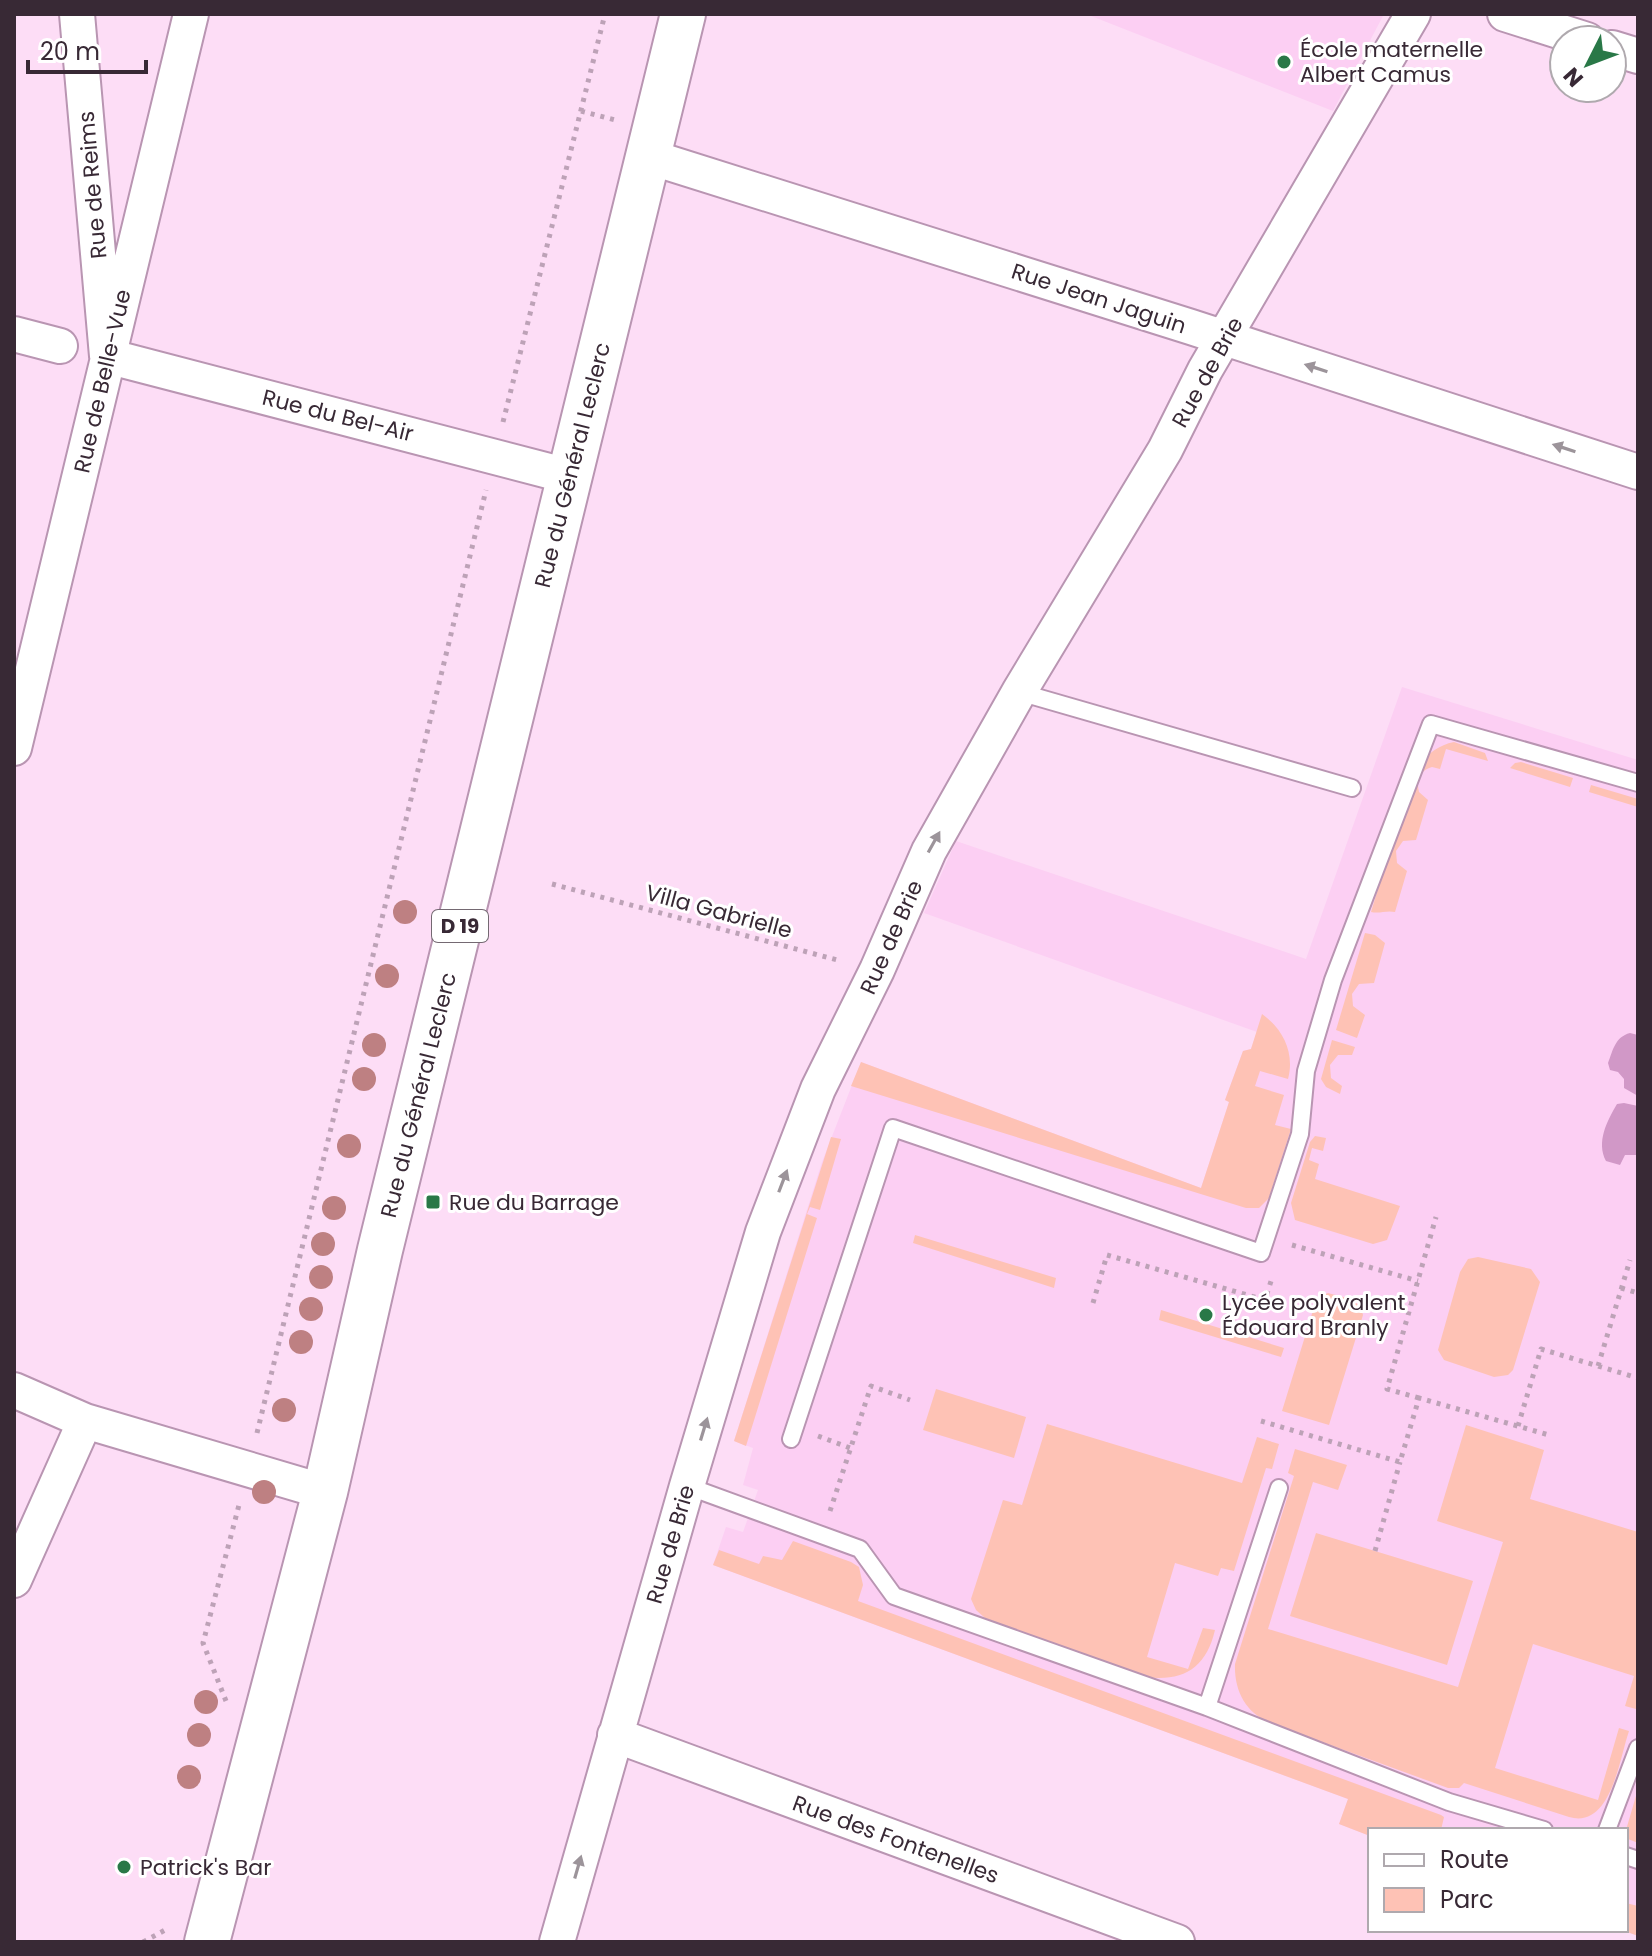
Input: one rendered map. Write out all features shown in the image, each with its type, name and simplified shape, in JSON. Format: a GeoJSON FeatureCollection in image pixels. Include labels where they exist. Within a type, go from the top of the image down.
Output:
{"type":"FeatureCollection","features":[{"type":"Feature","properties":{"kind":"main road","name":"Rue du Général Leclerc"},"geometry":{"type":"LineString","coordinates":[[190,1934],[325,1492],[380,1250],[683,14]]}},
{"type":"Feature","properties":{"kind":"street","name":"Rue de Reims"},"geometry":{"type":"LineString","coordinates":[[77,14],[107,356]]}},
{"type":"Feature","properties":{"kind":"street","name":"Rue de Belle-Vue"},"geometry":{"type":"LineString","coordinates":[[14,748],[191,14]]}},
{"type":"Feature","properties":{"kind":"street","name":"Rue de Brie"},"geometry":{"type":"LineString","coordinates":[[557,1942],[763,1232],[818,1089],[877,970],[929,851],[1019,692],[1165,450],[1205,370],[1413,14]]}},
{"type":"Feature","properties":{"kind":"street"},"geometry":{"type":"LineString","coordinates":[[1505,14],[1548,28]]}},
{"type":"Feature","properties":{"kind":"street","name":"Rue Jean Jaguin"},"geometry":{"type":"LineString","coordinates":[[650,157],[1638,472]]}},
{"type":"Feature","properties":{"kind":"street"},"geometry":{"type":"LineString","coordinates":[[14,334],[60,346]]}},
{"type":"Feature","properties":{"kind":"street","name":"Rue du Bel-Air"},"geometry":{"type":"LineString","coordinates":[[107,356],[568,476]]}},
{"type":"Feature","properties":{"kind":"street"},"geometry":{"type":"LineString","coordinates":[[14,1390],[85,1421],[325,1492]]}},
{"type":"Feature","properties":{"kind":"street"},"geometry":{"type":"LineString","coordinates":[[14,1580],[85,1421]]}},
{"type":"Feature","properties":{"kind":"street","name":"Rue des Fontenelles"},"geometry":{"type":"LineString","coordinates":[[615,1735],[1177,1942]]}},
{"type":"Feature","properties":{"kind":"lane"},"geometry":{"type":"LineString","coordinates":[[1019,692],[1352,788]]}},
{"type":"Feature","properties":{"kind":"lane"},"geometry":{"type":"LineString","coordinates":[[791,1439],[893,1128],[1261,1253],[1300,1134],[1306,1071],[1333,980],[1431,724],[1638,783]]}},
{"type":"Feature","properties":{"kind":"lane"},"geometry":{"type":"LineString","coordinates":[[687,1486],[860,1549],[894,1596],[1207,1707],[1449,1802],[1537,1828]]}},
{"type":"Feature","properties":{"kind":"lane"},"geometry":{"type":"LineString","coordinates":[[1207,1707],[1279,1488]]}},
{"type":"Feature","properties":{"kind":"lane"},"geometry":{"type":"LineString","coordinates":[[1608,1828],[1638,1748]]}},
{"type":"Feature","properties":{"kind":"path"},"geometry":{"type":"LineString","coordinates":[[501,428],[605,14]]}},
{"type":"Feature","properties":{"kind":"path"},"geometry":{"type":"LineString","coordinates":[[581,111],[623,123]]}},
{"type":"Feature","properties":{"kind":"path"},"geometry":{"type":"LineString","coordinates":[[256,1436],[486,489]]}},
{"type":"Feature","properties":{"kind":"path","name":"Villa Gabrielle"},"geometry":{"type":"LineString","coordinates":[[552,884],[877,970]]}},
{"type":"Feature","properties":{"kind":"path"},"geometry":{"type":"LineString","coordinates":[[1436,1217],[1387,1389],[1549,1435]]}},
{"type":"Feature","properties":{"kind":"path"},"geometry":{"type":"LineString","coordinates":[[1598,1366],[1630,1260]]}},
{"type":"Feature","properties":{"kind":"path"},"geometry":{"type":"LineString","coordinates":[[1621,1288],[1638,1293]]}},
{"type":"Feature","properties":{"kind":"path"},"geometry":{"type":"LineString","coordinates":[[1518,1426],[1541,1349],[1638,1378]]}},
{"type":"Feature","properties":{"kind":"path"},"geometry":{"type":"LineString","coordinates":[[822,1535],[871,1386],[910,1400]]}},
{"type":"Feature","properties":{"kind":"path"},"geometry":{"type":"LineString","coordinates":[[1375,1551],[1419,1398]]}},
{"type":"Feature","properties":{"kind":"path"},"geometry":{"type":"LineString","coordinates":[[1261,1421],[1400,1462]]}},
{"type":"Feature","properties":{"kind":"path"},"geometry":{"type":"LineString","coordinates":[[223,1713],[226,1699],[203,1643],[242,1492]]}},
{"type":"Feature","properties":{"kind":"path"},"geometry":{"type":"LineString","coordinates":[[143,1942],[190,1934]]}},
{"type":"Feature","properties":{"kind":"shaded area","name":"École maternelle Albert Camus"},"geometry":{"type":"Polygon","coordinates":[[[1086,14],[1384,14],[1333,111],[1086,14]]]}},
{"type":"Feature","properties":{"kind":"shaded area","name":"Lycée polyvalent Édouard Branly"},"geometry":{"type":"Polygon","coordinates":[[[1402,687],[1638,760],[1638,1936],[1627,1932],[1628,1828],[1368,1828],[1368,1835],[1339,1824],[1348,1799],[713,1565],[726,1527],[743,1532],[758,1490],[743,1485],[753,1448],[734,1441],[822,1162],[861,1062],[1201,1188],[1229,1102],[1225,1100],[1243,1051],[1251,1049],[1257,1032],[924,913],[956,841],[1306,959],[1402,687]]]}},
{"type":"Feature","properties":{"kind":"shaded area"},"geometry":{"type":"Polygon","coordinates":[[[1630,1033],[1638,1035],[1638,1096],[1624,1088],[1624,1079],[1618,1072],[1610,1070],[1608,1063],[1618,1041],[1630,1033]]]}},
{"type":"Feature","properties":{"kind":"shaded area"},"geometry":{"type":"Polygon","coordinates":[[[1617,1104],[1638,1106],[1638,1155],[1625,1155],[1620,1165],[1606,1161],[1602,1139],[1617,1104]]]}},
{"type":"Feature","properties":{"kind":"green space"},"geometry":{"type":"Polygon","coordinates":[[[1454,742],[1485,753],[1488,761],[1446,749],[1440,769],[1432,767],[1421,774],[1419,792],[1428,800],[1416,840],[1403,841],[1396,851],[1397,863],[1407,871],[1395,912],[1371,912],[1412,776],[1429,754],[1454,742]]]}},
{"type":"Feature","properties":{"kind":"green space"},"geometry":{"type":"Polygon","coordinates":[[[1521,762],[1573,778],[1570,787],[1510,768],[1521,762]]]}},
{"type":"Feature","properties":{"kind":"green space"},"geometry":{"type":"Polygon","coordinates":[[[1591,785],[1638,799],[1638,807],[1589,792],[1591,785]]]}},
{"type":"Feature","properties":{"kind":"green space"},"geometry":{"type":"Polygon","coordinates":[[[1365,933],[1375,935],[1385,943],[1374,983],[1359,984],[1352,994],[1353,1006],[1365,1015],[1357,1038],[1336,1030],[1365,933]]]}},
{"type":"Feature","properties":{"kind":"green space"},"geometry":{"type":"Polygon","coordinates":[[[1262,1014],[1286,1042],[1290,1069],[1288,1079],[1260,1071],[1255,1086],[1284,1095],[1275,1125],[1291,1129],[1269,1198],[1259,1208],[1246,1208],[851,1086],[861,1062],[1201,1188],[1229,1102],[1225,1100],[1243,1051],[1251,1049],[1262,1014]]]}},
{"type":"Feature","properties":{"kind":"green space"},"geometry":{"type":"Polygon","coordinates":[[[1332,1040],[1355,1047],[1352,1055],[1338,1055],[1330,1065],[1331,1078],[1342,1086],[1340,1094],[1326,1087],[1321,1079],[1332,1040]]]}},
{"type":"Feature","properties":{"kind":"green space"},"geometry":{"type":"Polygon","coordinates":[[[1315,1136],[1326,1138],[1323,1151],[1312,1148],[1309,1160],[1319,1164],[1315,1179],[1400,1206],[1387,1240],[1373,1244],[1295,1220],[1291,1203],[1310,1142],[1315,1136]]]}},
{"type":"Feature","properties":{"kind":"green space"},"geometry":{"type":"Polygon","coordinates":[[[831,1137],[841,1139],[820,1210],[810,1207],[807,1214],[817,1218],[746,1446],[734,1441],[831,1137]]]}},
{"type":"Feature","properties":{"kind":"green space"},"geometry":{"type":"Polygon","coordinates":[[[915,1235],[1056,1278],[1054,1288],[913,1243],[915,1235]]]}},
{"type":"Feature","properties":{"kind":"green space"},"geometry":{"type":"Polygon","coordinates":[[[1478,1257],[1531,1269],[1540,1282],[1513,1370],[1508,1375],[1494,1377],[1444,1360],[1438,1350],[1460,1272],[1468,1259],[1478,1257]]]}},
{"type":"Feature","properties":{"kind":"green space"},"geometry":{"type":"Polygon","coordinates":[[[1328,1293],[1354,1302],[1363,1315],[1329,1425],[1282,1411],[1315,1304],[1328,1293]]]}},
{"type":"Feature","properties":{"kind":"green space"},"geometry":{"type":"Polygon","coordinates":[[[1161,1310],[1284,1348],[1281,1357],[1159,1320],[1161,1310]]]}},
{"type":"Feature","properties":{"kind":"green space"},"geometry":{"type":"Polygon","coordinates":[[[936,1389],[1026,1417],[1014,1458],[923,1430],[936,1389]]]}},
{"type":"Feature","properties":{"kind":"green space"},"geometry":{"type":"Polygon","coordinates":[[[1047,1424],[1242,1483],[1257,1437],[1279,1444],[1272,1469],[1266,1468],[1234,1571],[1221,1568],[1218,1576],[1175,1563],[1147,1657],[1188,1669],[1203,1628],[1215,1630],[1205,1654],[1190,1670],[1170,1677],[1145,1677],[985,1618],[976,1610],[971,1599],[1003,1500],[1022,1505],[1047,1424]]]}},
{"type":"Feature","properties":{"kind":"green space"},"geometry":{"type":"Polygon","coordinates":[[[1466,1425],[1544,1450],[1530,1499],[1638,1532],[1638,1707],[1625,1706],[1634,1676],[1533,1644],[1495,1768],[1598,1800],[1619,1728],[1629,1731],[1617,1774],[1604,1803],[1595,1813],[1583,1818],[1569,1817],[1464,1783],[1459,1788],[1448,1788],[1270,1723],[1254,1713],[1239,1691],[1235,1664],[1294,1476],[1288,1473],[1295,1449],[1347,1465],[1338,1490],[1313,1482],[1268,1629],[1458,1687],[1503,1542],[1437,1521],[1466,1425]]]}},
{"type":"Feature","properties":{"kind":"green space"},"geometry":{"type":"Polygon","coordinates":[[[1316,1533],[1473,1581],[1447,1665],[1290,1616],[1316,1533]]]}},
{"type":"Feature","properties":{"kind":"green space"},"geometry":{"type":"Polygon","coordinates":[[[793,1541],[851,1562],[859,1567],[863,1585],[858,1601],[1441,1815],[1444,1817],[1441,1828],[1368,1828],[1368,1835],[1339,1824],[1348,1799],[713,1565],[719,1550],[759,1564],[763,1556],[782,1560],[793,1541]]]}},
{"type":"Feature","properties":{"kind":"green space"},"geometry":{"type":"Polygon","coordinates":[[[1638,1789],[1638,1843],[1628,1839],[1627,1828],[1638,1789]]]}},
{"type":"Feature","properties":{"kind":"green space"},"geometry":{"type":"Polygon","coordinates":[[[1628,1904],[1638,1906],[1638,1936],[1627,1932],[1628,1904]]]}},
{"type":"Feature","properties":{"kind":"place","name":"École maternelle Albert Camus"},"geometry":{"type":"Point","coordinates":[1284,62]}},
{"type":"Feature","properties":{"kind":"place","name":"Rue du Barrage"},"geometry":{"type":"Point","coordinates":[433,1202]}},
{"type":"Feature","properties":{"kind":"place","name":"Lycée polyvalent Édouard Branly"},"geometry":{"type":"Point","coordinates":[1206,1315]}},
{"type":"Feature","properties":{"kind":"place","name":"Patrick's Bar"},"geometry":{"type":"Point","coordinates":[124,1867]}}]}
